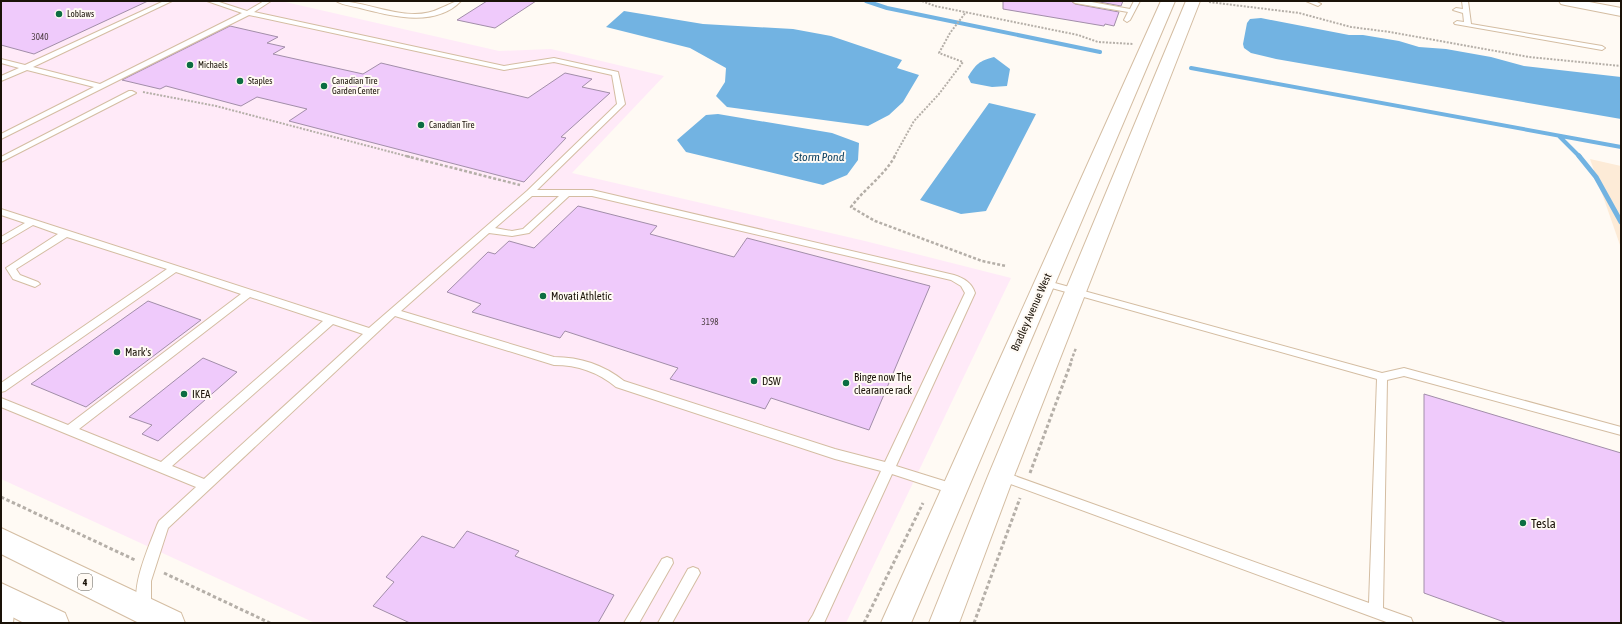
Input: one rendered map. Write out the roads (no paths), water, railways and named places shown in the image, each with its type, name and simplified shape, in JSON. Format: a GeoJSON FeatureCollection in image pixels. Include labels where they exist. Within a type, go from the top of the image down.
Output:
{"type":"FeatureCollection","features":[{"type":"Feature","properties":{"kind":"main road","name":"Bradley Avenue West"},"geometry":{"type":"LineString","coordinates":[[896,623],[953,489],[1168,1]]}},
{"type":"Feature","properties":{"kind":"main road"},"geometry":{"type":"LineString","coordinates":[[944,623],[1075,292],[1193,1]]}},
{"type":"Feature","properties":{"kind":"main road","name":"4"},"geometry":{"type":"LineString","coordinates":[[1,540],[170,623]]}},
{"type":"Feature","properties":{"kind":"main road"},"geometry":{"type":"LineString","coordinates":[[5,606],[54,623]]}},
{"type":"Feature","properties":{"kind":"street"},"geometry":{"type":"LineString","coordinates":[[1565,1],[1592,4],[1621,12]]}},
{"type":"Feature","properties":{"kind":"lane"},"geometry":{"type":"LineString","coordinates":[[1,79],[169,1]]}},
{"type":"Feature","properties":{"kind":"lane"},"geometry":{"type":"LineString","coordinates":[[144,610],[144,581],[163,524],[393,312],[488,230],[527,190],[621,104],[615,74],[554,60],[504,68],[248,13],[210,1]]}},
{"type":"Feature","properties":{"kind":"lane"},"geometry":{"type":"LineString","coordinates":[[1,137],[248,13],[268,1]]}},
{"type":"Feature","properties":{"kind":"lane"},"geometry":{"type":"LineString","coordinates":[[339,1],[417,16],[440,11],[458,1]]}},
{"type":"Feature","properties":{"kind":"lane"},"geometry":{"type":"LineString","coordinates":[[1076,1],[1132,11]]}},
{"type":"Feature","properties":{"kind":"lane"},"geometry":{"type":"LineString","coordinates":[[1127,20],[1137,1]]}},
{"type":"Feature","properties":{"kind":"lane"},"geometry":{"type":"LineString","coordinates":[[1309,1],[1318,4]]}},
{"type":"Feature","properties":{"kind":"lane"},"geometry":{"type":"LineString","coordinates":[[1465,1],[1468,25]]}},
{"type":"Feature","properties":{"kind":"lane"},"geometry":{"type":"LineString","coordinates":[[1456,10],[1466,12]]}},
{"type":"Feature","properties":{"kind":"lane"},"geometry":{"type":"LineString","coordinates":[[1457,23],[1602,48]]}},
{"type":"Feature","properties":{"kind":"lane"},"geometry":{"type":"LineString","coordinates":[[1,60],[102,87]]}},
{"type":"Feature","properties":{"kind":"lane"},"geometry":{"type":"LineString","coordinates":[[1,160],[134,93]]}},
{"type":"Feature","properties":{"kind":"lane"},"geometry":{"type":"LineString","coordinates":[[527,190],[592,193],[954,278],[969,288],[970,293],[818,620],[815,623]]}},
{"type":"Feature","properties":{"kind":"lane"},"geometry":{"type":"LineString","coordinates":[[488,230],[508,234],[519,234],[526,231],[567,193]]}},
{"type":"Feature","properties":{"kind":"lane"},"geometry":{"type":"LineString","coordinates":[[1,212],[371,333]]}},
{"type":"Feature","properties":{"kind":"lane"},"geometry":{"type":"LineString","coordinates":[[1,241],[32,222]]}},
{"type":"Feature","properties":{"kind":"lane"},"geometry":{"type":"LineString","coordinates":[[35,284],[16,277],[11,268],[66,234]]}},
{"type":"Feature","properties":{"kind":"lane"},"geometry":{"type":"LineString","coordinates":[[1,388],[174,269]]}},
{"type":"Feature","properties":{"kind":"lane"},"geometry":{"type":"LineString","coordinates":[[1044,283],[1382,377],[1404,372],[1621,431]]}},
{"type":"Feature","properties":{"kind":"lane"},"geometry":{"type":"LineString","coordinates":[[69,430],[248,293]]}},
{"type":"Feature","properties":{"kind":"lane"},"geometry":{"type":"LineString","coordinates":[[393,312],[554,361],[567,360],[605,372],[620,384],[831,452],[888,468],[953,489]]}},
{"type":"Feature","properties":{"kind":"lane"},"geometry":{"type":"LineString","coordinates":[[162,468],[331,320]]}},
{"type":"Feature","properties":{"kind":"lane"},"geometry":{"type":"LineString","coordinates":[[1376,612],[1382,377]]}},
{"type":"Feature","properties":{"kind":"lane"},"geometry":{"type":"LineString","coordinates":[[1,402],[205,485]]}},
{"type":"Feature","properties":{"kind":"lane"},"geometry":{"type":"LineString","coordinates":[[1002,476],[1406,623]]}},
{"type":"Feature","properties":{"kind":"lane"},"geometry":{"type":"LineString","coordinates":[[631,623],[667,563]]}},
{"type":"Feature","properties":{"kind":"lane"},"geometry":{"type":"LineString","coordinates":[[665,623],[693,574]]}},
{"type":"Feature","properties":{"kind":"water"},"geometry":{"type":"Polygon","coordinates":[[[624,11],[703,24],[793,29],[831,36],[902,60],[897,68],[919,75],[903,102],[889,115],[868,126],[727,107],[716,96],[725,82],[726,68],[690,48],[606,27],[624,11]]]}},
{"type":"Feature","properties":{"kind":"water"},"geometry":{"type":"Polygon","coordinates":[[[1261,18],[1349,35],[1363,35],[1399,41],[1419,47],[1446,49],[1491,57],[1524,66],[1621,77],[1621,119],[1276,59],[1251,53],[1244,48],[1243,44],[1247,23],[1250,19],[1261,18]]]}},
{"type":"Feature","properties":{"kind":"water"},"geometry":{"type":"Polygon","coordinates":[[[994,57],[1010,69],[1007,86],[992,87],[971,83],[968,77],[973,69],[981,62],[994,57]]]}},
{"type":"Feature","properties":{"kind":"water"},"geometry":{"type":"Polygon","coordinates":[[[989,103],[1036,114],[986,211],[961,214],[920,200],[989,103]]]}},
{"type":"Feature","properties":{"kind":"water","name":"Storm Pond"},"geometry":{"type":"Polygon","coordinates":[[[718,114],[832,133],[859,143],[858,160],[847,175],[823,185],[686,152],[677,140],[706,115],[718,114]]]}},
{"type":"Feature","properties":{"kind":"waterway"},"geometry":{"type":"LineString","coordinates":[[866,1],[887,8],[1100,52]]}},
{"type":"Feature","properties":{"kind":"waterway"},"geometry":{"type":"LineString","coordinates":[[1191,68],[1621,147]]}},
{"type":"Feature","properties":{"kind":"waterway"},"geometry":{"type":"LineString","coordinates":[[1559,136],[1579,156]]}},
{"type":"Feature","properties":{"kind":"waterway"},"geometry":{"type":"LineString","coordinates":[[1579,156],[1596,177],[1621,222]]}},
{"type":"Feature","properties":{"kind":"place","name":"Loblaws"},"geometry":{"type":"Point","coordinates":[59,14]}},
{"type":"Feature","properties":{"kind":"place","name":"Michaels"},"geometry":{"type":"Point","coordinates":[190,65]}},
{"type":"Feature","properties":{"kind":"place","name":"Staples"},"geometry":{"type":"Point","coordinates":[240,81]}},
{"type":"Feature","properties":{"kind":"place","name":"Canadian Tire Garden Center"},"geometry":{"type":"Point","coordinates":[324,86]}},
{"type":"Feature","properties":{"kind":"place","name":"Canadian Tire"},"geometry":{"type":"Point","coordinates":[421,125]}},
{"type":"Feature","properties":{"kind":"place","name":"Movati Athletic"},"geometry":{"type":"Point","coordinates":[543,296]}},
{"type":"Feature","properties":{"kind":"place","name":"Mark's"},"geometry":{"type":"Point","coordinates":[117,352]}},
{"type":"Feature","properties":{"kind":"place","name":"DSW"},"geometry":{"type":"Point","coordinates":[754,381]}},
{"type":"Feature","properties":{"kind":"place","name":"Binge now The clearance rack"},"geometry":{"type":"Point","coordinates":[846,383]}},
{"type":"Feature","properties":{"kind":"place","name":"IKEA"},"geometry":{"type":"Point","coordinates":[184,394]}},
{"type":"Feature","properties":{"kind":"place","name":"Tesla"},"geometry":{"type":"Point","coordinates":[1523,523]}}]}
